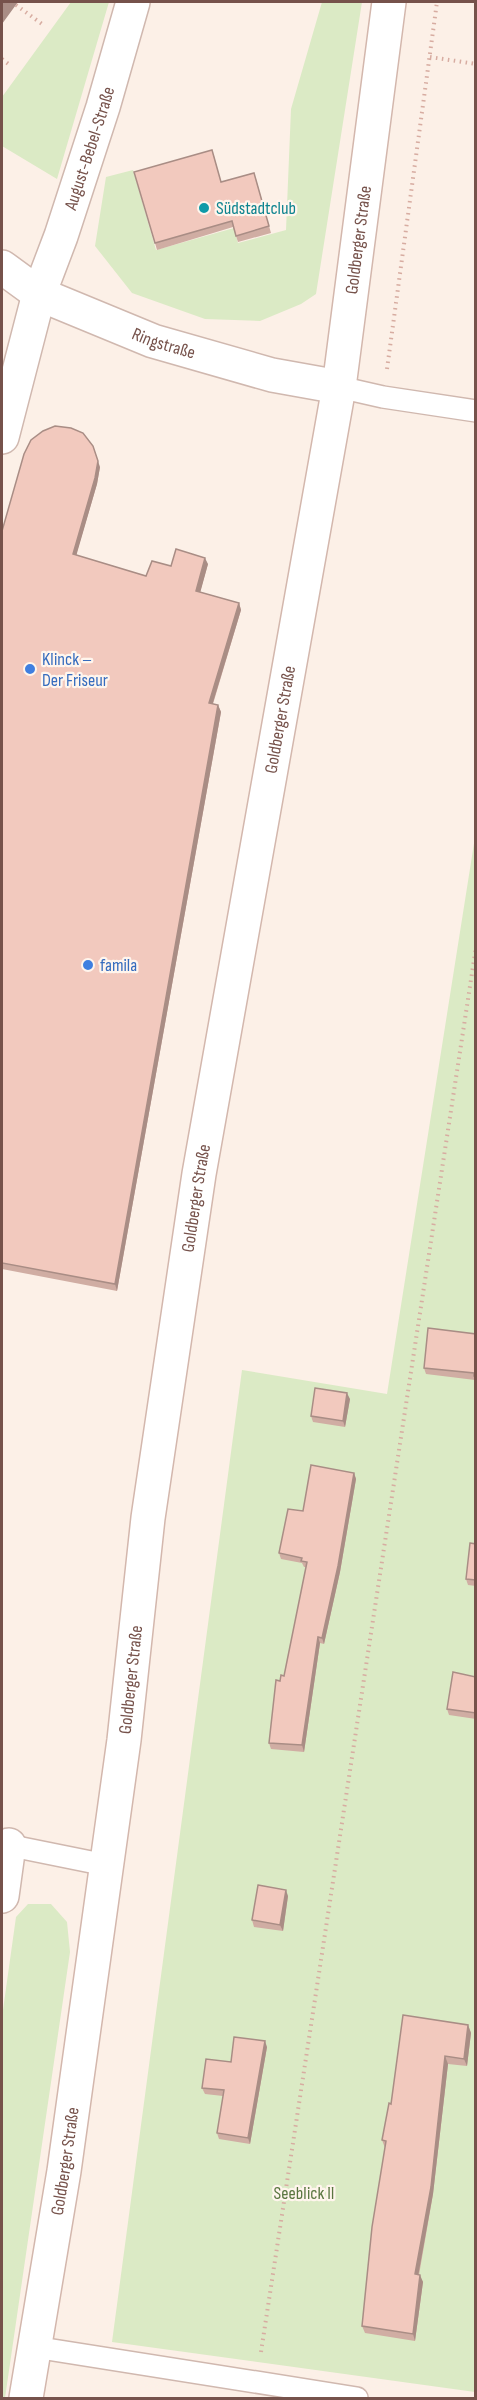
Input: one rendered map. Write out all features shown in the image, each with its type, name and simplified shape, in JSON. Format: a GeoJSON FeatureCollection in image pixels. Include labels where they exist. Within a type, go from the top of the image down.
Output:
{"type":"FeatureCollection","features":[{"type":"Feature","properties":{"kind":"main road","name":"August-Bebel-Straße"},"geometry":{"type":"LineString","coordinates":[[6,423],[39,294],[62,236],[134,2]]}},
{"type":"Feature","properties":{"kind":"main road","name":"Goldberger Straße"},"geometry":{"type":"LineString","coordinates":[[26,2398],[64,2171],[124,1740],[148,1518],[199,1174],[339,387],[389,2]]}},
{"type":"Feature","properties":{"kind":"main road","name":"Ringstraße"},"geometry":{"type":"LineString","coordinates":[[2,267],[39,294],[153,341],[272,375],[339,387]]}},
{"type":"Feature","properties":{"kind":"main road"},"geometry":{"type":"LineString","coordinates":[[2,1896],[5,1844]]}},
{"type":"Feature","properties":{"kind":"lane"},"geometry":{"type":"LineString","coordinates":[[339,387],[383,397],[476,411]]}},
{"type":"Feature","properties":{"kind":"lane"},"geometry":{"type":"LineString","coordinates":[[5,1844],[106,1865]]}},
{"type":"Feature","properties":{"kind":"lane"},"geometry":{"type":"LineString","coordinates":[[34,2347],[357,2398]]}},
{"type":"Feature","properties":{"kind":"path"},"geometry":{"type":"LineString","coordinates":[[383,397],[437,2]]}},
{"type":"Feature","properties":{"kind":"path"},"geometry":{"type":"LineString","coordinates":[[16,5],[42,24]]}},
{"type":"Feature","properties":{"kind":"path"},"geometry":{"type":"LineString","coordinates":[[430,57],[476,64]]}},
{"type":"Feature","properties":{"kind":"path"},"geometry":{"type":"LineString","coordinates":[[2,59],[11,66]]}},
{"type":"Feature","properties":{"kind":"path"},"geometry":{"type":"LineString","coordinates":[[256,2383],[476,947]]}},
{"type":"Feature","properties":{"kind":"green space"},"geometry":{"type":"Polygon","coordinates":[[[71,2],[109,2],[57,179],[2,146],[2,97],[71,2]]]}},
{"type":"Feature","properties":{"kind":"green space"},"geometry":{"type":"Polygon","coordinates":[[[322,2],[362,2],[316,294],[301,304],[260,321],[205,319],[132,293],[95,246],[106,177],[133,170],[156,250],[234,228],[238,243],[286,230],[291,109],[322,2]]]}},
{"type":"Feature","properties":{"kind":"green space","name":"Seeblick II"},"geometry":{"type":"Polygon","coordinates":[[[475,837],[475,2392],[112,2342],[242,1370],[387,1394],[475,837]]]}},
{"type":"Feature","properties":{"kind":"green space"},"geometry":{"type":"Polygon","coordinates":[[[28,1904],[51,1904],[67,1922],[70,1952],[5,2398],[2,2398],[2,2017],[16,1917],[28,1904]]]}},
{"type":"Feature","properties":{"kind":"building","name":"Südstadtclub"},"geometry":{"type":"Polygon","coordinates":[[[212,150],[221,182],[254,173],[269,226],[236,236],[232,221],[155,243],[134,172],[212,150]]]}},
{"type":"Feature","properties":{"kind":"building","name":"famila"},"geometry":{"type":"Polygon","coordinates":[[[55,426],[71,428],[83,433],[93,446],[98,461],[73,554],[146,576],[152,561],[171,566],[176,549],[205,558],[196,591],[239,603],[209,703],[218,705],[115,1284],[2,1263],[2,531],[24,454],[31,440],[55,426]]]}},
{"type":"Feature","properties":{"kind":"building"},"geometry":{"type":"Polygon","coordinates":[[[428,1328],[476,1334],[476,1376],[474,1373],[424,1368],[428,1328]]]}},
{"type":"Feature","properties":{"kind":"building"},"geometry":{"type":"Polygon","coordinates":[[[315,1388],[347,1393],[343,1421],[311,1416],[315,1388]]]}},
{"type":"Feature","properties":{"kind":"building"},"geometry":{"type":"Polygon","coordinates":[[[311,1465],[354,1473],[338,1566],[322,1638],[318,1637],[302,1745],[269,1743],[276,1680],[280,1681],[281,1675],[284,1676],[307,1562],[301,1561],[302,1558],[279,1553],[288,1509],[303,1511],[311,1465]]]}},
{"type":"Feature","properties":{"kind":"building"},"geometry":{"type":"Polygon","coordinates":[[[470,1543],[476,1544],[476,1580],[466,1579],[470,1543]]]}},
{"type":"Feature","properties":{"kind":"building"},"geometry":{"type":"Polygon","coordinates":[[[453,1672],[476,1677],[476,1713],[447,1709],[453,1672]]]}},
{"type":"Feature","properties":{"kind":"building"},"geometry":{"type":"Polygon","coordinates":[[[258,1885],[286,1890],[280,1925],[252,1920],[258,1885]]]}},
{"type":"Feature","properties":{"kind":"building"},"geometry":{"type":"Polygon","coordinates":[[[403,2015],[468,2025],[464,2059],[445,2056],[431,2187],[415,2274],[420,2275],[413,2334],[362,2326],[372,2227],[386,2141],[382,2140],[389,2103],[391,2104],[403,2015]]]}},
{"type":"Feature","properties":{"kind":"building"},"geometry":{"type":"Polygon","coordinates":[[[234,2037],[265,2041],[248,2138],[217,2133],[224,2090],[202,2088],[206,2059],[231,2062],[234,2037]]]}},
{"type":"Feature","properties":{"kind":"place","name":"Südstadtclub"},"geometry":{"type":"Point","coordinates":[204,208]}},
{"type":"Feature","properties":{"kind":"place","name":"Klinck – Der Friseur"},"geometry":{"type":"Point","coordinates":[30,669]}},
{"type":"Feature","properties":{"kind":"place","name":"famila"},"geometry":{"type":"Point","coordinates":[88,965]}}]}
